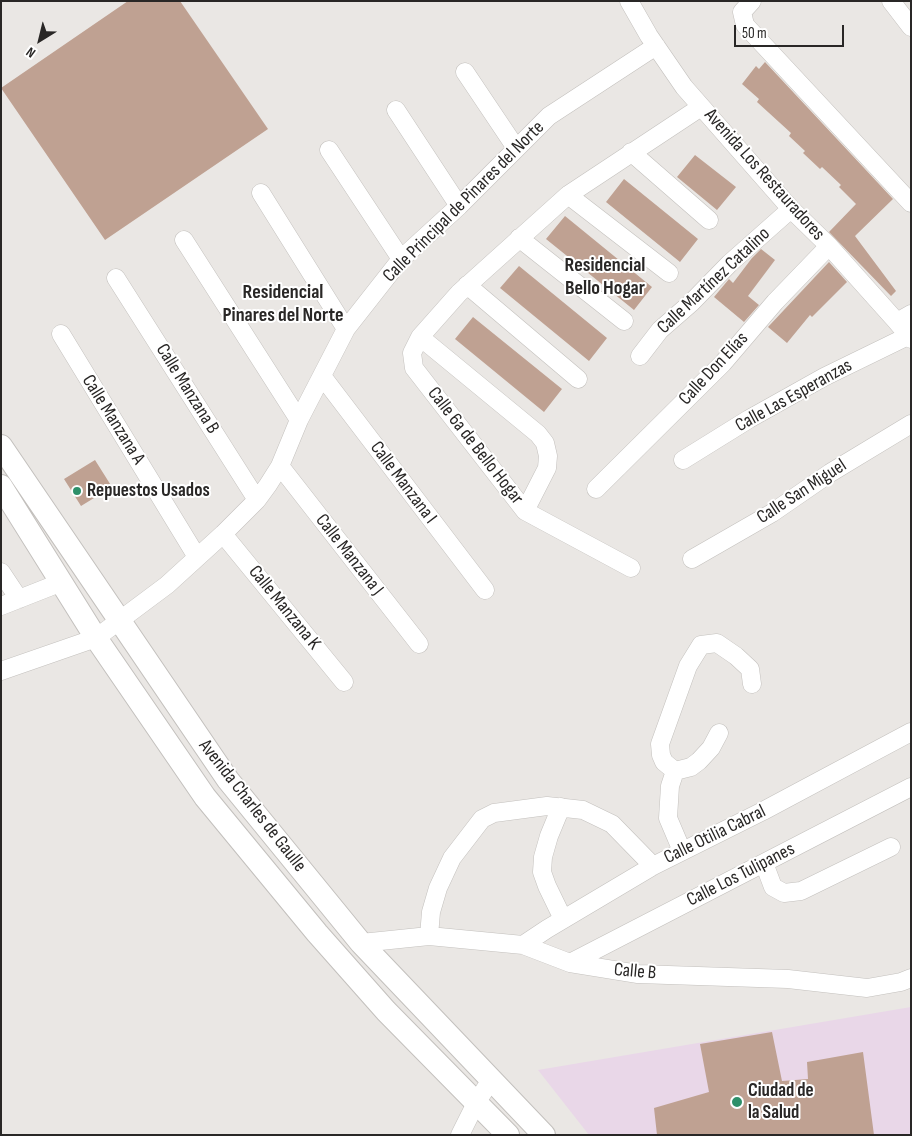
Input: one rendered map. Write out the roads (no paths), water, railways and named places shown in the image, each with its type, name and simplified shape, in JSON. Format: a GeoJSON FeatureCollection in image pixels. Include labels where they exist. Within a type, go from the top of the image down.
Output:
{"type":"FeatureCollection","features":[{"type":"Feature","properties":{"kind":"main road","name":"Avenida Charles de Gaulle"},"geometry":{"type":"LineString","coordinates":[[1,446],[228,780],[361,943],[491,1080],[537,1132]]}},
{"type":"Feature","properties":{"kind":"main road","name":"Avenida Charles de Gaulle"},"geometry":{"type":"LineString","coordinates":[[1,486],[96,638],[205,797],[317,933],[386,1012],[508,1135]]}},
{"type":"Feature","properties":{"kind":"main road"},"geometry":{"type":"LineString","coordinates":[[205,797],[228,780]]}},
{"type":"Feature","properties":{"kind":"street","name":"Avenida Los Restauradores"},"geometry":{"type":"LineString","coordinates":[[629,1],[656,46],[684,87],[701,107],[791,210],[907,328]]}},
{"type":"Feature","properties":{"kind":"street"},"geometry":{"type":"LineString","coordinates":[[752,1],[742,12],[745,25],[911,203]]}},
{"type":"Feature","properties":{"kind":"street"},"geometry":{"type":"LineString","coordinates":[[891,1],[911,27]]}},
{"type":"Feature","properties":{"kind":"street","name":"Calle Principal de Pinares del Norte"},"geometry":{"type":"LineString","coordinates":[[1,671],[96,638],[120,622],[167,585],[223,534],[257,500],[268,485],[280,466],[300,420],[346,329],[401,259],[460,206],[549,116],[656,46]]}},
{"type":"Feature","properties":{"kind":"street"},"geometry":{"type":"LineString","coordinates":[[464,72],[516,148]]}},
{"type":"Feature","properties":{"kind":"street"},"geometry":{"type":"LineString","coordinates":[[525,511],[547,468],[548,456],[545,444],[538,434],[420,337],[467,285],[568,195],[701,107]]}},
{"type":"Feature","properties":{"kind":"street"},"geometry":{"type":"LineString","coordinates":[[396,110],[460,206]]}},
{"type":"Feature","properties":{"kind":"street"},"geometry":{"type":"LineString","coordinates":[[329,150],[401,259]]}},
{"type":"Feature","properties":{"kind":"street"},"geometry":{"type":"LineString","coordinates":[[632,152],[709,220]]}},
{"type":"Feature","properties":{"kind":"street"},"geometry":{"type":"LineString","coordinates":[[261,193],[346,329]]}},
{"type":"Feature","properties":{"kind":"street"},"geometry":{"type":"LineString","coordinates":[[568,195],[669,273]]}},
{"type":"Feature","properties":{"kind":"street","name":"Calle Martínez Catalino"},"geometry":{"type":"LineString","coordinates":[[640,356],[660,330],[691,303],[730,263],[791,210]]}},
{"type":"Feature","properties":{"kind":"street"},"geometry":{"type":"LineString","coordinates":[[519,238],[624,321]]}},
{"type":"Feature","properties":{"kind":"street"},"geometry":{"type":"LineString","coordinates":[[184,240],[300,420]]}},
{"type":"Feature","properties":{"kind":"street","name":"Calle Don Elías"},"geometry":{"type":"LineString","coordinates":[[596,489],[723,363],[775,302],[828,246]]}},
{"type":"Feature","properties":{"kind":"street","name":"Calle Manzana B"},"geometry":{"type":"LineString","coordinates":[[116,278],[257,500]]}},
{"type":"Feature","properties":{"kind":"street"},"geometry":{"type":"LineString","coordinates":[[467,285],[578,379]]}},
{"type":"Feature","properties":{"kind":"street","name":"Calle Las Esperanzas"},"geometry":{"type":"LineString","coordinates":[[683,460],[749,419],[907,328]]}},
{"type":"Feature","properties":{"kind":"street","name":"Calle Manzana A"},"geometry":{"type":"LineString","coordinates":[[60,334],[197,557]]}},
{"type":"Feature","properties":{"kind":"street","name":"Calle 6a de Bello Hogar"},"geometry":{"type":"LineString","coordinates":[[420,337],[412,353],[414,368],[525,511],[631,568]]}},
{"type":"Feature","properties":{"kind":"street","name":"Calle Manzana I"},"geometry":{"type":"LineString","coordinates":[[322,376],[485,590]]}},
{"type":"Feature","properties":{"kind":"street","name":"Calle San Miguel"},"geometry":{"type":"LineString","coordinates":[[692,559],[772,513],[830,473],[911,424]]}},
{"type":"Feature","properties":{"kind":"street","name":"Calle Manzana J"},"geometry":{"type":"LineString","coordinates":[[280,466],[419,644]]}},
{"type":"Feature","properties":{"kind":"street","name":"Calle Manzana K"},"geometry":{"type":"LineString","coordinates":[[223,534],[344,682]]}},
{"type":"Feature","properties":{"kind":"street"},"geometry":{"type":"LineString","coordinates":[[1,572],[19,599]]}},
{"type":"Feature","properties":{"kind":"street"},"geometry":{"type":"LineString","coordinates":[[1,606],[62,582]]}},
{"type":"Feature","properties":{"kind":"street"},"geometry":{"type":"LineString","coordinates":[[674,772],[664,762],[660,744],[688,666],[702,645],[717,643],[736,656],[750,669],[752,684]]}},
{"type":"Feature","properties":{"kind":"street","name":"Calle Otilia Cabral"},"geometry":{"type":"LineString","coordinates":[[523,945],[653,866],[763,811],[911,732]]}},
{"type":"Feature","properties":{"kind":"street"},"geometry":{"type":"LineString","coordinates":[[674,772],[691,767],[699,762],[711,748],[719,733]]}},
{"type":"Feature","properties":{"kind":"street"},"geometry":{"type":"LineString","coordinates":[[674,772],[670,786],[668,818],[682,851]]}},
{"type":"Feature","properties":{"kind":"street","name":"Calle Los Tulipanes"},"geometry":{"type":"LineString","coordinates":[[570,963],[911,787]]}},
{"type":"Feature","properties":{"kind":"street"},"geometry":{"type":"LineString","coordinates":[[429,936],[431,912],[438,888],[452,858],[482,819],[494,813],[547,806],[583,810],[612,824],[653,866]]}},
{"type":"Feature","properties":{"kind":"street"},"geometry":{"type":"LineString","coordinates":[[561,808],[543,857],[542,872],[563,919]]}},
{"type":"Feature","properties":{"kind":"street"},"geometry":{"type":"LineString","coordinates":[[764,862],[774,886],[784,893],[800,891],[891,847]]}},
{"type":"Feature","properties":{"kind":"street","name":"Calle B"},"geometry":{"type":"LineString","coordinates":[[361,943],[429,936],[523,945],[570,963],[638,974],[788,979],[867,988],[901,982],[911,978]]}},
{"type":"Feature","properties":{"kind":"street"},"geometry":{"type":"LineString","coordinates":[[460,1135],[476,1103],[491,1080]]}},
{"type":"Feature","properties":{"kind":"place","name":"Repuestos Usados"},"geometry":{"type":"Point","coordinates":[77,491]}},
{"type":"Feature","properties":{"kind":"place","name":"Ciudad de la Salud"},"geometry":{"type":"Point","coordinates":[737,1102]}},
{"type":"Feature","properties":{"kind":"district","name":"Residencial Bello Hogar"},"geometry":{"type":"Point","coordinates":[605,278]}},
{"type":"Feature","properties":{"kind":"district","name":"Residencial Pinares del Norte"},"geometry":{"type":"Point","coordinates":[283,304]}}]}
